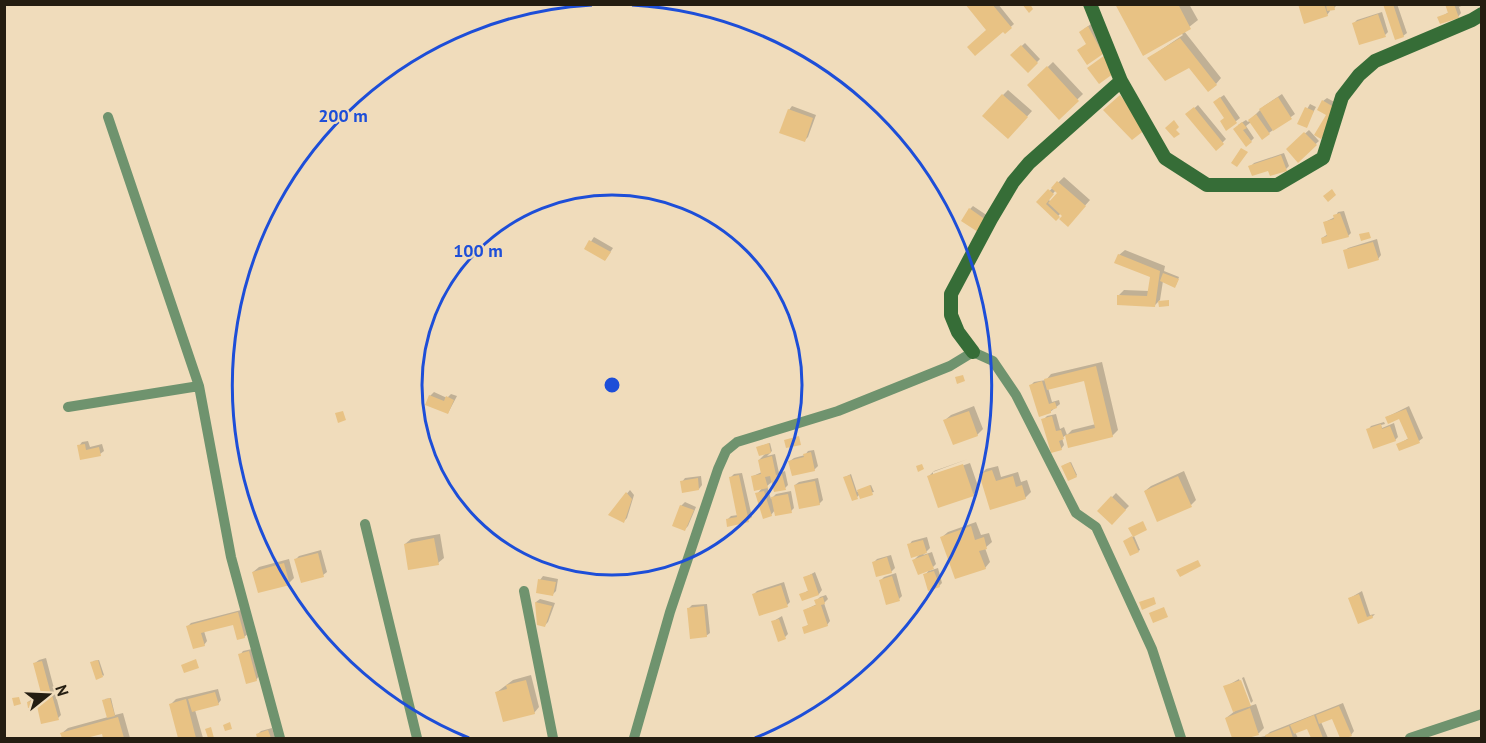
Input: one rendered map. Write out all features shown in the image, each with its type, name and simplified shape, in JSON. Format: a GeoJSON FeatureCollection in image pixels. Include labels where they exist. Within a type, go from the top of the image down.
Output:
{"type":"FeatureCollection","features":[{"type":"Feature","properties":{"kind":"street"},"geometry":{"type":"LineString","coordinates":[[1090,4],[1121,81],[1165,158],[1207,185],[1277,185],[1323,158],[1342,97],[1359,75],[1375,61],[1482,14]]}},
{"type":"Feature","properties":{"kind":"street"},"geometry":{"type":"LineString","coordinates":[[1121,81],[1029,163],[1013,182],[951,294],[951,315],[958,332],[972,352],[993,361],[1016,394],[1076,513],[1096,527],[1152,649],[1181,738]]}},
{"type":"Feature","properties":{"kind":"street"},"geometry":{"type":"LineString","coordinates":[[108,117],[199,386],[231,557],[280,738]]}},
{"type":"Feature","properties":{"kind":"street"},"geometry":{"type":"LineString","coordinates":[[634,738],[670,612],[726,451],[737,442],[838,411],[929,375],[950,366],[972,352]]}},
{"type":"Feature","properties":{"kind":"street"},"geometry":{"type":"LineString","coordinates":[[68,407],[199,386]]}},
{"type":"Feature","properties":{"kind":"street"},"geometry":{"type":"LineString","coordinates":[[364,524],[417,738]]}},
{"type":"Feature","properties":{"kind":"street"},"geometry":{"type":"LineString","coordinates":[[524,591],[553,738]]}},
{"type":"Feature","properties":{"kind":"street"},"geometry":{"type":"LineString","coordinates":[[1410,738],[1482,714]]}},
{"type":"Feature","properties":{"kind":"building"},"geometry":{"type":"Polygon","coordinates":[[[965,4],[992,4],[1012,28],[1005,34],[1003,32],[975,56],[967,47],[986,30],[965,4]]]}},
{"type":"Feature","properties":{"kind":"building"},"geometry":{"type":"Polygon","coordinates":[[[1022,4],[1030,4],[1033,9],[1029,13],[1022,4]]]}},
{"type":"Feature","properties":{"kind":"building"},"geometry":{"type":"Polygon","coordinates":[[[1115,4],[1178,4],[1191,29],[1143,56],[1115,4]]]}},
{"type":"Feature","properties":{"kind":"building"},"geometry":{"type":"Polygon","coordinates":[[[1298,4],[1324,4],[1328,16],[1304,24],[1298,4]]]}},
{"type":"Feature","properties":{"kind":"building"},"geometry":{"type":"Polygon","coordinates":[[[1326,4],[1334,4],[1335,10],[1327,11],[1326,4]]]}},
{"type":"Feature","properties":{"kind":"building"},"geometry":{"type":"Polygon","coordinates":[[[1383,4],[1393,4],[1404,37],[1395,40],[1383,4]]]}},
{"type":"Feature","properties":{"kind":"building"},"geometry":{"type":"Polygon","coordinates":[[[1445,4],[1454,4],[1459,18],[1440,24],[1437,17],[1448,13],[1445,4]]]}},
{"type":"Feature","properties":{"kind":"building"},"geometry":{"type":"Polygon","coordinates":[[[1378,14],[1386,37],[1359,45],[1352,23],[1378,14]]]}},
{"type":"Feature","properties":{"kind":"building"},"geometry":{"type":"Polygon","coordinates":[[[1088,26],[1103,54],[1087,65],[1077,50],[1086,44],[1079,32],[1088,26]]]}},
{"type":"Feature","properties":{"kind":"building"},"geometry":{"type":"Polygon","coordinates":[[[1180,38],[1217,85],[1208,92],[1189,68],[1165,81],[1147,58],[1180,38]]]}},
{"type":"Feature","properties":{"kind":"building"},"geometry":{"type":"Polygon","coordinates":[[[1021,45],[1038,63],[1028,73],[1010,55],[1021,45]]]}},
{"type":"Feature","properties":{"kind":"building"},"geometry":{"type":"Polygon","coordinates":[[[1105,55],[1117,71],[1099,84],[1087,68],[1105,55]]]}},
{"type":"Feature","properties":{"kind":"building"},"geometry":{"type":"Polygon","coordinates":[[[1047,66],[1079,101],[1059,120],[1027,85],[1047,66]]]}},
{"type":"Feature","properties":{"kind":"building"},"geometry":{"type":"Polygon","coordinates":[[[1002,94],[1028,117],[1008,139],[982,116],[1002,94]]]}},
{"type":"Feature","properties":{"kind":"building"},"geometry":{"type":"Polygon","coordinates":[[[1120,95],[1146,129],[1132,140],[1103,110],[1120,95]]]}},
{"type":"Feature","properties":{"kind":"building"},"geometry":{"type":"Polygon","coordinates":[[[1220,97],[1237,123],[1226,131],[1220,121],[1224,118],[1213,102],[1220,97]]]}},
{"type":"Feature","properties":{"kind":"building"},"geometry":{"type":"Polygon","coordinates":[[[1278,97],[1292,119],[1273,131],[1259,109],[1278,97]]]}},
{"type":"Feature","properties":{"kind":"building"},"geometry":{"type":"Polygon","coordinates":[[[1322,100],[1337,109],[1321,139],[1314,135],[1326,115],[1317,110],[1322,100]]]}},
{"type":"Feature","properties":{"kind":"building"},"geometry":{"type":"Polygon","coordinates":[[[1194,107],[1224,144],[1216,151],[1185,114],[1194,107]]]}},
{"type":"Feature","properties":{"kind":"building"},"geometry":{"type":"Polygon","coordinates":[[[1305,107],[1314,111],[1307,128],[1297,124],[1305,107]]]}},
{"type":"Feature","properties":{"kind":"building"},"geometry":{"type":"Polygon","coordinates":[[[788,109],[813,118],[805,142],[779,133],[788,109]]]}},
{"type":"Feature","properties":{"kind":"building"},"geometry":{"type":"Polygon","coordinates":[[[1256,114],[1270,134],[1262,140],[1248,120],[1256,114]]]}},
{"type":"Feature","properties":{"kind":"building"},"geometry":{"type":"Polygon","coordinates":[[[1174,120],[1179,127],[1176,130],[1180,134],[1174,138],[1165,128],[1174,120]]]}},
{"type":"Feature","properties":{"kind":"building"},"geometry":{"type":"Polygon","coordinates":[[[1242,122],[1247,128],[1243,130],[1252,142],[1246,147],[1233,129],[1242,122]]]}},
{"type":"Feature","properties":{"kind":"building"},"geometry":{"type":"Polygon","coordinates":[[[1304,132],[1317,145],[1298,163],[1286,149],[1304,132]]]}},
{"type":"Feature","properties":{"kind":"building"},"geometry":{"type":"Polygon","coordinates":[[[1241,148],[1248,152],[1237,167],[1231,163],[1241,148]]]}},
{"type":"Feature","properties":{"kind":"building"},"geometry":{"type":"Polygon","coordinates":[[[1281,155],[1287,171],[1270,176],[1268,171],[1252,176],[1248,166],[1281,155]]]}},
{"type":"Feature","properties":{"kind":"building"},"geometry":{"type":"Polygon","coordinates":[[[1057,181],[1086,206],[1068,227],[1059,219],[1062,216],[1048,203],[1057,193],[1051,188],[1057,181]]]}},
{"type":"Feature","properties":{"kind":"building"},"geometry":{"type":"Polygon","coordinates":[[[1048,189],[1054,194],[1046,204],[1060,217],[1056,221],[1036,202],[1048,189]]]}},
{"type":"Feature","properties":{"kind":"building"},"geometry":{"type":"Polygon","coordinates":[[[1332,189],[1336,195],[1328,202],[1323,196],[1332,189]]]}},
{"type":"Feature","properties":{"kind":"building"},"geometry":{"type":"Polygon","coordinates":[[[969,208],[986,220],[978,232],[961,221],[969,208]]]}},
{"type":"Feature","properties":{"kind":"building"},"geometry":{"type":"Polygon","coordinates":[[[1340,213],[1349,237],[1322,244],[1321,238],[1327,236],[1323,222],[1334,219],[1333,215],[1340,213]]]}},
{"type":"Feature","properties":{"kind":"building"},"geometry":{"type":"Polygon","coordinates":[[[1369,232],[1371,238],[1361,241],[1359,234],[1369,232]]]}},
{"type":"Feature","properties":{"kind":"building"},"geometry":{"type":"Polygon","coordinates":[[[589,240],[611,252],[605,261],[584,249],[589,240]]]}},
{"type":"Feature","properties":{"kind":"building"},"geometry":{"type":"Polygon","coordinates":[[[1373,242],[1379,260],[1348,269],[1343,250],[1373,242]]]}},
{"type":"Feature","properties":{"kind":"building"},"geometry":{"type":"Polygon","coordinates":[[[1118,254],[1160,271],[1155,307],[1117,305],[1117,295],[1147,296],[1150,277],[1114,263],[1118,254]]]}},
{"type":"Feature","properties":{"kind":"building"},"geometry":{"type":"Polygon","coordinates":[[[1163,273],[1179,279],[1175,288],[1160,281],[1163,273]]]}},
{"type":"Feature","properties":{"kind":"building"},"geometry":{"type":"Polygon","coordinates":[[[1169,300],[1169,306],[1159,307],[1158,301],[1169,300]]]}},
{"type":"Feature","properties":{"kind":"building"},"geometry":{"type":"Polygon","coordinates":[[[1096,366],[1113,437],[1068,448],[1065,435],[1095,428],[1084,381],[1047,390],[1044,379],[1096,366]]]}},
{"type":"Feature","properties":{"kind":"building"},"geometry":{"type":"Polygon","coordinates":[[[963,375],[965,381],[957,384],[955,377],[963,375]]]}},
{"type":"Feature","properties":{"kind":"building"},"geometry":{"type":"Polygon","coordinates":[[[1042,381],[1049,404],[1055,402],[1057,408],[1039,417],[1029,385],[1042,381]]]}},
{"type":"Feature","properties":{"kind":"building"},"geometry":{"type":"Polygon","coordinates":[[[429,395],[444,401],[446,396],[454,400],[448,414],[425,405],[429,395]]]}},
{"type":"Feature","properties":{"kind":"building"},"geometry":{"type":"Polygon","coordinates":[[[1406,409],[1420,443],[1399,451],[1396,444],[1408,439],[1399,419],[1388,424],[1385,417],[1406,409]]]}},
{"type":"Feature","properties":{"kind":"building"},"geometry":{"type":"Polygon","coordinates":[[[343,411],[346,420],[338,423],[335,413],[343,411]]]}},
{"type":"Feature","properties":{"kind":"building"},"geometry":{"type":"Polygon","coordinates":[[[969,411],[978,436],[953,445],[943,420],[969,411]]]}},
{"type":"Feature","properties":{"kind":"building"},"geometry":{"type":"Polygon","coordinates":[[[1052,416],[1056,431],[1061,430],[1064,439],[1059,441],[1062,450],[1051,453],[1041,419],[1052,416]]]}},
{"type":"Feature","properties":{"kind":"building"},"geometry":{"type":"Polygon","coordinates":[[[1381,424],[1382,429],[1390,426],[1396,441],[1373,449],[1366,429],[1381,424]]]}},
{"type":"Feature","properties":{"kind":"building"},"geometry":{"type":"Polygon","coordinates":[[[799,436],[801,445],[786,448],[784,440],[799,436]]]}},
{"type":"Feature","properties":{"kind":"building"},"geometry":{"type":"Polygon","coordinates":[[[769,443],[771,453],[759,456],[756,447],[769,443]]]}},
{"type":"Feature","properties":{"kind":"building"},"geometry":{"type":"Polygon","coordinates":[[[85,444],[86,450],[99,447],[101,456],[80,460],[77,445],[85,444]]]}},
{"type":"Feature","properties":{"kind":"building"},"geometry":{"type":"Polygon","coordinates":[[[811,452],[815,471],[792,476],[788,461],[804,457],[803,454],[811,452]]]}},
{"type":"Feature","properties":{"kind":"building"},"geometry":{"type":"Polygon","coordinates":[[[772,456],[776,475],[782,474],[786,490],[774,492],[770,476],[765,477],[768,488],[754,491],[751,476],[761,474],[758,460],[772,456]]]}},
{"type":"Feature","properties":{"kind":"building"},"geometry":{"type":"Polygon","coordinates":[[[1070,462],[1077,477],[1068,481],[1061,466],[1070,462]]]}},
{"type":"Feature","properties":{"kind":"building"},"geometry":{"type":"Polygon","coordinates":[[[922,464],[924,469],[918,472],[916,466],[922,464]]]}},
{"type":"Feature","properties":{"kind":"building"},"geometry":{"type":"Polygon","coordinates":[[[963,464],[974,496],[938,508],[927,476],[963,464]]]}},
{"type":"Feature","properties":{"kind":"building"},"geometry":{"type":"Polygon","coordinates":[[[992,470],[996,481],[1013,476],[1016,487],[1022,485],[1026,499],[990,510],[979,474],[992,470]]]}},
{"type":"Feature","properties":{"kind":"building"},"geometry":{"type":"Polygon","coordinates":[[[739,475],[749,522],[727,527],[726,519],[737,517],[729,477],[739,475]]]}},
{"type":"Feature","properties":{"kind":"building"},"geometry":{"type":"Polygon","coordinates":[[[850,475],[858,499],[852,501],[843,477],[850,475]]]}},
{"type":"Feature","properties":{"kind":"building"},"geometry":{"type":"Polygon","coordinates":[[[1178,476],[1192,507],[1157,522],[1144,491],[1178,476]]]}},
{"type":"Feature","properties":{"kind":"building"},"geometry":{"type":"Polygon","coordinates":[[[698,478],[699,490],[682,493],[680,481],[698,478]]]}},
{"type":"Feature","properties":{"kind":"building"},"geometry":{"type":"Polygon","coordinates":[[[815,481],[820,505],[799,509],[794,485],[815,481]]]}},
{"type":"Feature","properties":{"kind":"building"},"geometry":{"type":"Polygon","coordinates":[[[870,485],[873,495],[860,499],[857,490],[870,485]]]}},
{"type":"Feature","properties":{"kind":"building"},"geometry":{"type":"Polygon","coordinates":[[[764,491],[772,516],[763,519],[755,493],[764,491]]]}},
{"type":"Feature","properties":{"kind":"building"},"geometry":{"type":"Polygon","coordinates":[[[626,492],[632,499],[624,523],[608,515],[626,492]]]}},
{"type":"Feature","properties":{"kind":"building"},"geometry":{"type":"Polygon","coordinates":[[[788,494],[792,513],[775,516],[771,497],[788,494]]]}},
{"type":"Feature","properties":{"kind":"building"},"geometry":{"type":"Polygon","coordinates":[[[1111,496],[1126,510],[1112,525],[1097,511],[1111,496]]]}},
{"type":"Feature","properties":{"kind":"building"},"geometry":{"type":"Polygon","coordinates":[[[680,505],[694,510],[685,531],[672,526],[680,505]]]}},
{"type":"Feature","properties":{"kind":"building"},"geometry":{"type":"Polygon","coordinates":[[[1143,521],[1147,530],[1133,537],[1128,528],[1143,521]]]}},
{"type":"Feature","properties":{"kind":"building"},"geometry":{"type":"Polygon","coordinates":[[[971,526],[975,540],[984,537],[987,549],[979,551],[986,569],[955,579],[940,537],[971,526]]]}},
{"type":"Feature","properties":{"kind":"building"},"geometry":{"type":"Polygon","coordinates":[[[1132,536],[1139,552],[1130,556],[1123,541],[1132,536]]]}},
{"type":"Feature","properties":{"kind":"building"},"geometry":{"type":"Polygon","coordinates":[[[434,538],[439,565],[408,570],[404,544],[434,538]]]}},
{"type":"Feature","properties":{"kind":"building"},"geometry":{"type":"Polygon","coordinates":[[[923,540],[927,553],[911,558],[907,544],[923,540]]]}},
{"type":"Feature","properties":{"kind":"building"},"geometry":{"type":"Polygon","coordinates":[[[318,553],[324,577],[301,583],[294,559],[318,553]]]}},
{"type":"Feature","properties":{"kind":"building"},"geometry":{"type":"Polygon","coordinates":[[[928,554],[934,569],[918,575],[912,560],[928,554]]]}},
{"type":"Feature","properties":{"kind":"building"},"geometry":{"type":"Polygon","coordinates":[[[887,557],[892,573],[876,577],[872,562],[887,557]]]}},
{"type":"Feature","properties":{"kind":"building"},"geometry":{"type":"Polygon","coordinates":[[[1198,560],[1201,566],[1180,577],[1176,570],[1198,560]]]}},
{"type":"Feature","properties":{"kind":"building"},"geometry":{"type":"Polygon","coordinates":[[[284,563],[290,585],[258,593],[252,572],[284,563]]]}},
{"type":"Feature","properties":{"kind":"building"},"geometry":{"type":"Polygon","coordinates":[[[934,571],[940,587],[928,591],[923,574],[934,571]]]}},
{"type":"Feature","properties":{"kind":"building"},"geometry":{"type":"Polygon","coordinates":[[[812,574],[819,595],[802,601],[799,594],[808,591],[803,577],[812,574]]]}},
{"type":"Feature","properties":{"kind":"building"},"geometry":{"type":"Polygon","coordinates":[[[892,576],[900,601],[886,605],[879,580],[892,576]]]}},
{"type":"Feature","properties":{"kind":"building"},"geometry":{"type":"Polygon","coordinates":[[[538,579],[556,582],[553,596],[536,593],[538,579]]]}},
{"type":"Feature","properties":{"kind":"building"},"geometry":{"type":"Polygon","coordinates":[[[781,585],[788,607],[759,616],[752,594],[781,585]]]}},
{"type":"Feature","properties":{"kind":"building"},"geometry":{"type":"Polygon","coordinates":[[[1359,594],[1367,617],[1372,615],[1373,618],[1358,624],[1348,598],[1359,594]]]}},
{"type":"Feature","properties":{"kind":"building"},"geometry":{"type":"Polygon","coordinates":[[[823,597],[825,604],[821,605],[828,626],[804,634],[802,627],[808,625],[803,610],[816,605],[814,600],[823,597]]]}},
{"type":"Feature","properties":{"kind":"building"},"geometry":{"type":"Polygon","coordinates":[[[1154,597],[1156,604],[1142,610],[1139,602],[1154,597]]]}},
{"type":"Feature","properties":{"kind":"building"},"geometry":{"type":"Polygon","coordinates":[[[535,602],[552,606],[545,627],[537,625],[535,602]]]}},
{"type":"Feature","properties":{"kind":"building"},"geometry":{"type":"Polygon","coordinates":[[[704,606],[707,637],[690,639],[687,608],[704,606]]]}},
{"type":"Feature","properties":{"kind":"building"},"geometry":{"type":"Polygon","coordinates":[[[1164,607],[1168,617],[1153,623],[1149,613],[1164,607]]]}},
{"type":"Feature","properties":{"kind":"building"},"geometry":{"type":"Polygon","coordinates":[[[238,612],[245,638],[237,640],[233,625],[201,633],[205,646],[193,649],[186,626],[238,612]]]}},
{"type":"Feature","properties":{"kind":"building"},"geometry":{"type":"Polygon","coordinates":[[[779,619],[786,639],[778,642],[771,621],[779,619]]]}},
{"type":"Feature","properties":{"kind":"building"},"geometry":{"type":"Polygon","coordinates":[[[249,651],[257,681],[246,684],[238,654],[249,651]]]}},
{"type":"Feature","properties":{"kind":"building"},"geometry":{"type":"Polygon","coordinates":[[[196,659],[199,668],[184,673],[181,665],[196,659]]]}},
{"type":"Feature","properties":{"kind":"building"},"geometry":{"type":"Polygon","coordinates":[[[98,660],[103,677],[96,680],[90,662],[98,660]]]}},
{"type":"Feature","properties":{"kind":"building"},"geometry":{"type":"Polygon","coordinates":[[[42,661],[51,694],[42,697],[33,663],[42,661]]]}},
{"type":"Feature","properties":{"kind":"building"},"geometry":{"type":"Polygon","coordinates":[[[526,680],[535,714],[503,722],[495,692],[507,689],[506,685],[526,680]]]}},
{"type":"Feature","properties":{"kind":"building"},"geometry":{"type":"Polygon","coordinates":[[[1241,680],[1251,706],[1233,712],[1223,686],[1241,680]]]}},
{"type":"Feature","properties":{"kind":"building"},"geometry":{"type":"Polygon","coordinates":[[[215,692],[219,705],[192,712],[188,699],[215,692]]]}},
{"type":"Feature","properties":{"kind":"building"},"geometry":{"type":"Polygon","coordinates":[[[52,695],[59,720],[41,724],[37,706],[28,708],[27,702],[52,695]]]}},
{"type":"Feature","properties":{"kind":"building"},"geometry":{"type":"Polygon","coordinates":[[[19,697],[21,704],[14,706],[12,698],[19,697]]]}},
{"type":"Feature","properties":{"kind":"building"},"geometry":{"type":"Polygon","coordinates":[[[110,698],[115,716],[107,718],[102,700],[110,698]]]}},
{"type":"Feature","properties":{"kind":"building"},"geometry":{"type":"Polygon","coordinates":[[[186,699],[196,738],[178,738],[169,704],[186,699]]]}},
{"type":"Feature","properties":{"kind":"building"},"geometry":{"type":"Polygon","coordinates":[[[1339,706],[1352,736],[1346,738],[1340,738],[1332,719],[1319,724],[1316,715],[1339,706]]]}},
{"type":"Feature","properties":{"kind":"building"},"geometry":{"type":"Polygon","coordinates":[[[1250,708],[1259,735],[1232,738],[1225,718],[1250,708]]]}},
{"type":"Feature","properties":{"kind":"building"},"geometry":{"type":"Polygon","coordinates":[[[1314,715],[1323,738],[1311,738],[1307,729],[1294,734],[1290,725],[1314,715]]]}},
{"type":"Feature","properties":{"kind":"building"},"geometry":{"type":"Polygon","coordinates":[[[118,717],[124,738],[103,738],[102,734],[86,738],[62,738],[60,733],[118,717]]]}},
{"type":"Feature","properties":{"kind":"building"},"geometry":{"type":"Polygon","coordinates":[[[230,722],[232,729],[225,731],[223,725],[230,722]]]}},
{"type":"Feature","properties":{"kind":"building"},"geometry":{"type":"Polygon","coordinates":[[[1289,726],[1293,738],[1266,738],[1265,735],[1289,726]]]}},
{"type":"Feature","properties":{"kind":"building"},"geometry":{"type":"Polygon","coordinates":[[[211,727],[214,738],[208,738],[205,729],[211,727]]]}},
{"type":"Feature","properties":{"kind":"building"},"geometry":{"type":"Polygon","coordinates":[[[268,730],[271,738],[257,738],[256,734],[268,730]]]}}]}
